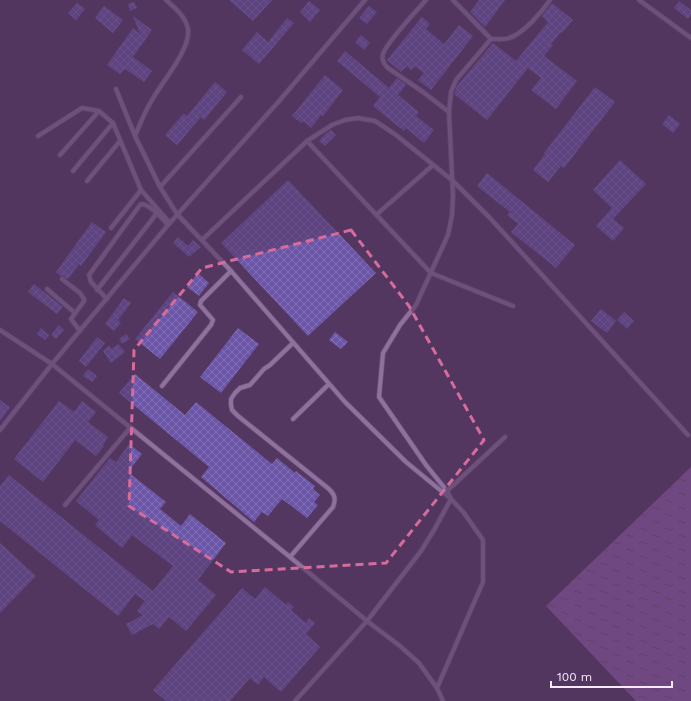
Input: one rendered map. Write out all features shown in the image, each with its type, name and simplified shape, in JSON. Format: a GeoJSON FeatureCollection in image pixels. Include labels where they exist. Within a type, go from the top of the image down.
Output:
{"type":"FeatureCollection","features":[{"type":"Feature","properties":{"kind":"lane"},"geometry":{"type":"LineString","coordinates":[[135,136],[152,100],[182,54],[187,41],[188,30],[185,19],[166,0]]}},
{"type":"Feature","properties":{"kind":"lane"},"geometry":{"type":"LineString","coordinates":[[0,430],[52,364],[177,214],[280,100],[365,0]]}},
{"type":"Feature","properties":{"kind":"lane"},"geometry":{"type":"LineString","coordinates":[[426,0],[392,39],[384,50],[382,59],[388,68],[449,112]]}},
{"type":"Feature","properties":{"kind":"lane"},"geometry":{"type":"LineString","coordinates":[[453,0],[491,39],[505,40],[516,36],[533,20],[550,0]]}},
{"type":"Feature","properties":{"kind":"lane"},"geometry":{"type":"LineString","coordinates":[[639,0],[691,38]]}},
{"type":"Feature","properties":{"kind":"lane"},"geometry":{"type":"LineString","coordinates":[[295,701],[367,621],[421,551],[451,499],[448,491],[426,465],[379,397],[383,353],[400,325],[416,305],[448,235],[452,215],[449,112],[451,92],[456,80],[491,39]]}},
{"type":"Feature","properties":{"kind":"lane"},"geometry":{"type":"LineString","coordinates":[[116,89],[135,136],[160,187],[177,214],[231,271],[345,402],[406,462],[451,499],[464,513],[483,540],[483,582],[437,688]]}},
{"type":"Feature","properties":{"kind":"lane"},"geometry":{"type":"LineString","coordinates":[[160,187],[241,97]]}},
{"type":"Feature","properties":{"kind":"lane"},"geometry":{"type":"LineString","coordinates":[[38,136],[82,108],[99,111],[113,123],[141,190],[169,224]]}},
{"type":"Feature","properties":{"kind":"lane"},"geometry":{"type":"LineString","coordinates":[[60,155],[99,111]]}},
{"type":"Feature","properties":{"kind":"lane"},"geometry":{"type":"LineString","coordinates":[[202,240],[307,141],[332,124],[345,120],[358,118],[375,121],[396,134],[434,164],[490,218],[688,435]]}},
{"type":"Feature","properties":{"kind":"lane"},"geometry":{"type":"LineString","coordinates":[[73,171],[113,123]]}},
{"type":"Feature","properties":{"kind":"lane"},"geometry":{"type":"LineString","coordinates":[[87,181],[120,141]]}},
{"type":"Feature","properties":{"kind":"lane"},"geometry":{"type":"LineString","coordinates":[[307,141],[431,273],[513,306]]}},
{"type":"Feature","properties":{"kind":"lane"},"geometry":{"type":"LineString","coordinates":[[376,215],[434,164]]}},
{"type":"Feature","properties":{"kind":"lane"},"geometry":{"type":"LineString","coordinates":[[111,228],[141,190]]}},
{"type":"Feature","properties":{"kind":"lane"},"geometry":{"type":"LineString","coordinates":[[107,299],[97,290],[89,278],[90,272],[140,205],[146,205],[169,224]]}},
{"type":"Feature","properties":{"kind":"lane"},"geometry":{"type":"LineString","coordinates":[[97,290],[157,213]]}},
{"type":"Feature","properties":{"kind":"lane"},"geometry":{"type":"LineString","coordinates":[[162,386],[212,325],[213,320],[200,305],[201,300],[231,271]]}},
{"type":"Feature","properties":{"kind":"lane"},"geometry":{"type":"LineString","coordinates":[[62,279],[80,293],[84,299],[71,319],[80,331]]}},
{"type":"Feature","properties":{"kind":"lane"},"geometry":{"type":"LineString","coordinates":[[47,289],[75,313]]}},
{"type":"Feature","properties":{"kind":"lane"},"geometry":{"type":"LineString","coordinates":[[0,330],[52,364],[367,621],[400,646],[419,663],[437,688],[443,701]]}},
{"type":"Feature","properties":{"kind":"lane"},"geometry":{"type":"LineString","coordinates":[[290,557],[333,507],[335,501],[334,494],[238,416],[232,410],[231,399],[235,392],[240,388],[250,385],[264,369],[293,343]]}},
{"type":"Feature","properties":{"kind":"lane"},"geometry":{"type":"LineString","coordinates":[[293,419],[329,384]]}},
{"type":"Feature","properties":{"kind":"lane"},"geometry":{"type":"LineString","coordinates":[[65,505],[130,428]]}},
{"type":"Feature","properties":{"kind":"lane"},"geometry":{"type":"LineString","coordinates":[[448,491],[506,437]]}},
{"type":"Feature","properties":{"kind":"highlighted area"},"geometry":{"type":"Polygon","coordinates":[[[351,230],[409,306],[484,440],[386,563],[231,572],[129,506],[134,350],[202,268],[351,230]]]}},
{"type":"Feature","properties":{"kind":"water"},"geometry":{"type":"Polygon","coordinates":[[[691,467],[691,701],[636,701],[546,606],[691,467]]]}},
{"type":"Feature","properties":{"kind":"building"},"geometry":{"type":"Polygon","coordinates":[[[229,0],[272,0],[253,21],[229,0]]]}},
{"type":"Feature","properties":{"kind":"building"},"geometry":{"type":"Polygon","coordinates":[[[479,0],[505,0],[485,27],[470,12],[479,0]]]}},
{"type":"Feature","properties":{"kind":"building"},"geometry":{"type":"Polygon","coordinates":[[[309,1],[320,10],[310,22],[300,12],[309,1]]]}},
{"type":"Feature","properties":{"kind":"building"},"geometry":{"type":"Polygon","coordinates":[[[679,1],[691,10],[691,15],[688,19],[674,8],[679,1]]]}},
{"type":"Feature","properties":{"kind":"building"},"geometry":{"type":"Polygon","coordinates":[[[134,2],[137,8],[130,11],[128,4],[134,2]]]}},
{"type":"Feature","properties":{"kind":"building"},"geometry":{"type":"Polygon","coordinates":[[[77,3],[85,9],[76,20],[68,13],[77,3]]]}},
{"type":"Feature","properties":{"kind":"building"},"geometry":{"type":"Polygon","coordinates":[[[552,3],[573,20],[551,44],[553,45],[544,56],[577,81],[556,109],[531,90],[541,78],[528,68],[487,120],[454,94],[457,86],[493,43],[516,61],[548,22],[542,16],[552,3]]]}},
{"type":"Feature","properties":{"kind":"building"},"geometry":{"type":"Polygon","coordinates":[[[104,6],[123,20],[113,33],[95,18],[104,6]]]}},
{"type":"Feature","properties":{"kind":"building"},"geometry":{"type":"Polygon","coordinates":[[[369,6],[377,12],[367,24],[359,18],[369,6]]]}},
{"type":"Feature","properties":{"kind":"building"},"geometry":{"type":"Polygon","coordinates":[[[133,16],[152,30],[133,57],[152,71],[144,82],[125,69],[120,74],[107,65],[133,28],[140,34],[133,16]]]}},
{"type":"Feature","properties":{"kind":"building"},"geometry":{"type":"Polygon","coordinates":[[[422,17],[430,24],[426,29],[444,44],[459,25],[473,36],[431,90],[418,80],[424,73],[415,66],[411,70],[407,66],[401,72],[387,60],[422,17]]]}},
{"type":"Feature","properties":{"kind":"building"},"geometry":{"type":"Polygon","coordinates":[[[287,18],[294,23],[259,64],[242,50],[257,32],[268,42],[287,18]]]}},
{"type":"Feature","properties":{"kind":"building"},"geometry":{"type":"Polygon","coordinates":[[[361,35],[370,43],[364,50],[355,42],[361,35]]]}},
{"type":"Feature","properties":{"kind":"building"},"geometry":{"type":"Polygon","coordinates":[[[345,51],[389,88],[397,78],[406,85],[398,95],[419,112],[416,116],[434,130],[424,143],[406,128],[404,131],[373,106],[380,97],[337,61],[345,51]]]}},
{"type":"Feature","properties":{"kind":"building"},"geometry":{"type":"Polygon","coordinates":[[[325,75],[343,90],[323,116],[321,115],[311,128],[303,121],[301,123],[292,116],[325,75]]]}},
{"type":"Feature","properties":{"kind":"building"},"geometry":{"type":"Polygon","coordinates":[[[215,82],[227,92],[204,120],[201,117],[177,145],[165,135],[184,113],[187,116],[215,82]]]}},
{"type":"Feature","properties":{"kind":"building"},"geometry":{"type":"Polygon","coordinates":[[[595,87],[615,102],[564,168],[561,166],[548,182],[533,170],[545,154],[544,153],[595,87]]]}},
{"type":"Feature","properties":{"kind":"building"},"geometry":{"type":"Polygon","coordinates":[[[669,115],[680,124],[673,133],[662,124],[669,115]]]}},
{"type":"Feature","properties":{"kind":"building"},"geometry":{"type":"Polygon","coordinates":[[[331,130],[336,135],[325,146],[319,141],[331,130]]]}},
{"type":"Feature","properties":{"kind":"building"},"geometry":{"type":"Polygon","coordinates":[[[620,160],[646,184],[613,219],[624,228],[613,241],[596,226],[612,208],[593,190],[620,160]]]}},
{"type":"Feature","properties":{"kind":"building"},"geometry":{"type":"Polygon","coordinates":[[[487,173],[575,245],[556,268],[511,232],[518,224],[507,215],[510,212],[477,186],[487,173]]]}},
{"type":"Feature","properties":{"kind":"building"},"geometry":{"type":"Polygon","coordinates":[[[288,180],[376,273],[308,336],[221,243],[288,180]]]}},
{"type":"Feature","properties":{"kind":"building"},"geometry":{"type":"Polygon","coordinates":[[[92,222],[106,232],[81,266],[79,264],[68,279],[61,276],[56,272],[92,222]]]}},
{"type":"Feature","properties":{"kind":"building"},"geometry":{"type":"Polygon","coordinates":[[[178,237],[188,246],[193,240],[201,247],[189,257],[173,243],[178,237]]]}},
{"type":"Feature","properties":{"kind":"building"},"geometry":{"type":"Polygon","coordinates":[[[198,273],[209,283],[199,296],[187,287],[198,273]]]}},
{"type":"Feature","properties":{"kind":"building"},"geometry":{"type":"Polygon","coordinates":[[[34,284],[63,307],[57,314],[28,292],[34,284]]]}},
{"type":"Feature","properties":{"kind":"building"},"geometry":{"type":"Polygon","coordinates":[[[173,292],[198,312],[160,359],[135,339],[173,292]]]}},
{"type":"Feature","properties":{"kind":"building"},"geometry":{"type":"Polygon","coordinates":[[[124,298],[131,303],[118,320],[121,323],[114,331],[105,324],[124,298]]]}},
{"type":"Feature","properties":{"kind":"building"},"geometry":{"type":"Polygon","coordinates":[[[601,309],[616,321],[607,333],[591,321],[601,309]]]}},
{"type":"Feature","properties":{"kind":"building"},"geometry":{"type":"Polygon","coordinates":[[[624,312],[634,321],[627,329],[617,320],[624,312]]]}},
{"type":"Feature","properties":{"kind":"building"},"geometry":{"type":"Polygon","coordinates":[[[59,325],[64,330],[56,339],[51,335],[59,325]]]}},
{"type":"Feature","properties":{"kind":"building"},"geometry":{"type":"Polygon","coordinates":[[[41,328],[49,335],[45,340],[37,334],[41,328]]]}},
{"type":"Feature","properties":{"kind":"building"},"geometry":{"type":"Polygon","coordinates":[[[238,328],[259,344],[221,393],[200,377],[238,328]]]}},
{"type":"Feature","properties":{"kind":"building"},"geometry":{"type":"Polygon","coordinates":[[[335,332],[348,342],[341,349],[329,340],[335,332]]]}},
{"type":"Feature","properties":{"kind":"building"},"geometry":{"type":"Polygon","coordinates":[[[126,334],[130,339],[122,344],[119,339],[126,334]]]}},
{"type":"Feature","properties":{"kind":"building"},"geometry":{"type":"Polygon","coordinates":[[[97,337],[105,343],[86,367],[79,361],[97,337]]]}},
{"type":"Feature","properties":{"kind":"building"},"geometry":{"type":"Polygon","coordinates":[[[118,344],[125,352],[111,363],[103,351],[109,346],[112,349],[118,344]]]}},
{"type":"Feature","properties":{"kind":"building"},"geometry":{"type":"Polygon","coordinates":[[[88,369],[97,376],[92,382],[83,376],[88,369]]]}},
{"type":"Feature","properties":{"kind":"building"},"geometry":{"type":"Polygon","coordinates":[[[135,374],[185,415],[196,402],[272,464],[277,458],[295,473],[296,471],[315,486],[313,489],[320,495],[314,502],[318,505],[307,518],[282,499],[268,516],[262,512],[254,522],[201,477],[209,467],[119,393],[135,374]]]}},
{"type":"Feature","properties":{"kind":"building"},"geometry":{"type":"Polygon","coordinates":[[[0,400],[10,407],[0,421],[0,400]]]}},
{"type":"Feature","properties":{"kind":"building"},"geometry":{"type":"Polygon","coordinates":[[[59,401],[74,412],[82,401],[96,412],[88,422],[108,437],[103,445],[104,446],[96,456],[75,440],[43,482],[14,459],[59,401]]]}},
{"type":"Feature","properties":{"kind":"building"},"geometry":{"type":"Polygon","coordinates":[[[129,444],[142,454],[128,472],[166,502],[160,509],[181,526],[190,514],[226,543],[198,580],[216,595],[186,631],[169,617],[159,629],[153,624],[132,635],[126,624],[143,615],[137,611],[145,601],[135,594],[118,616],[0,521],[0,486],[9,475],[153,591],[173,566],[132,535],[122,548],[95,525],[99,520],[76,501],[110,458],[116,462],[129,444]]]}},
{"type":"Feature","properties":{"kind":"building"},"geometry":{"type":"Polygon","coordinates":[[[0,543],[36,576],[0,613],[0,543]]]}},
{"type":"Feature","properties":{"kind":"building"},"geometry":{"type":"Polygon","coordinates":[[[265,587],[286,605],[288,602],[294,607],[291,610],[306,623],[309,618],[315,623],[306,634],[320,647],[281,692],[264,677],[258,685],[250,678],[230,701],[166,701],[153,690],[242,588],[255,599],[265,587]]]}}]}
